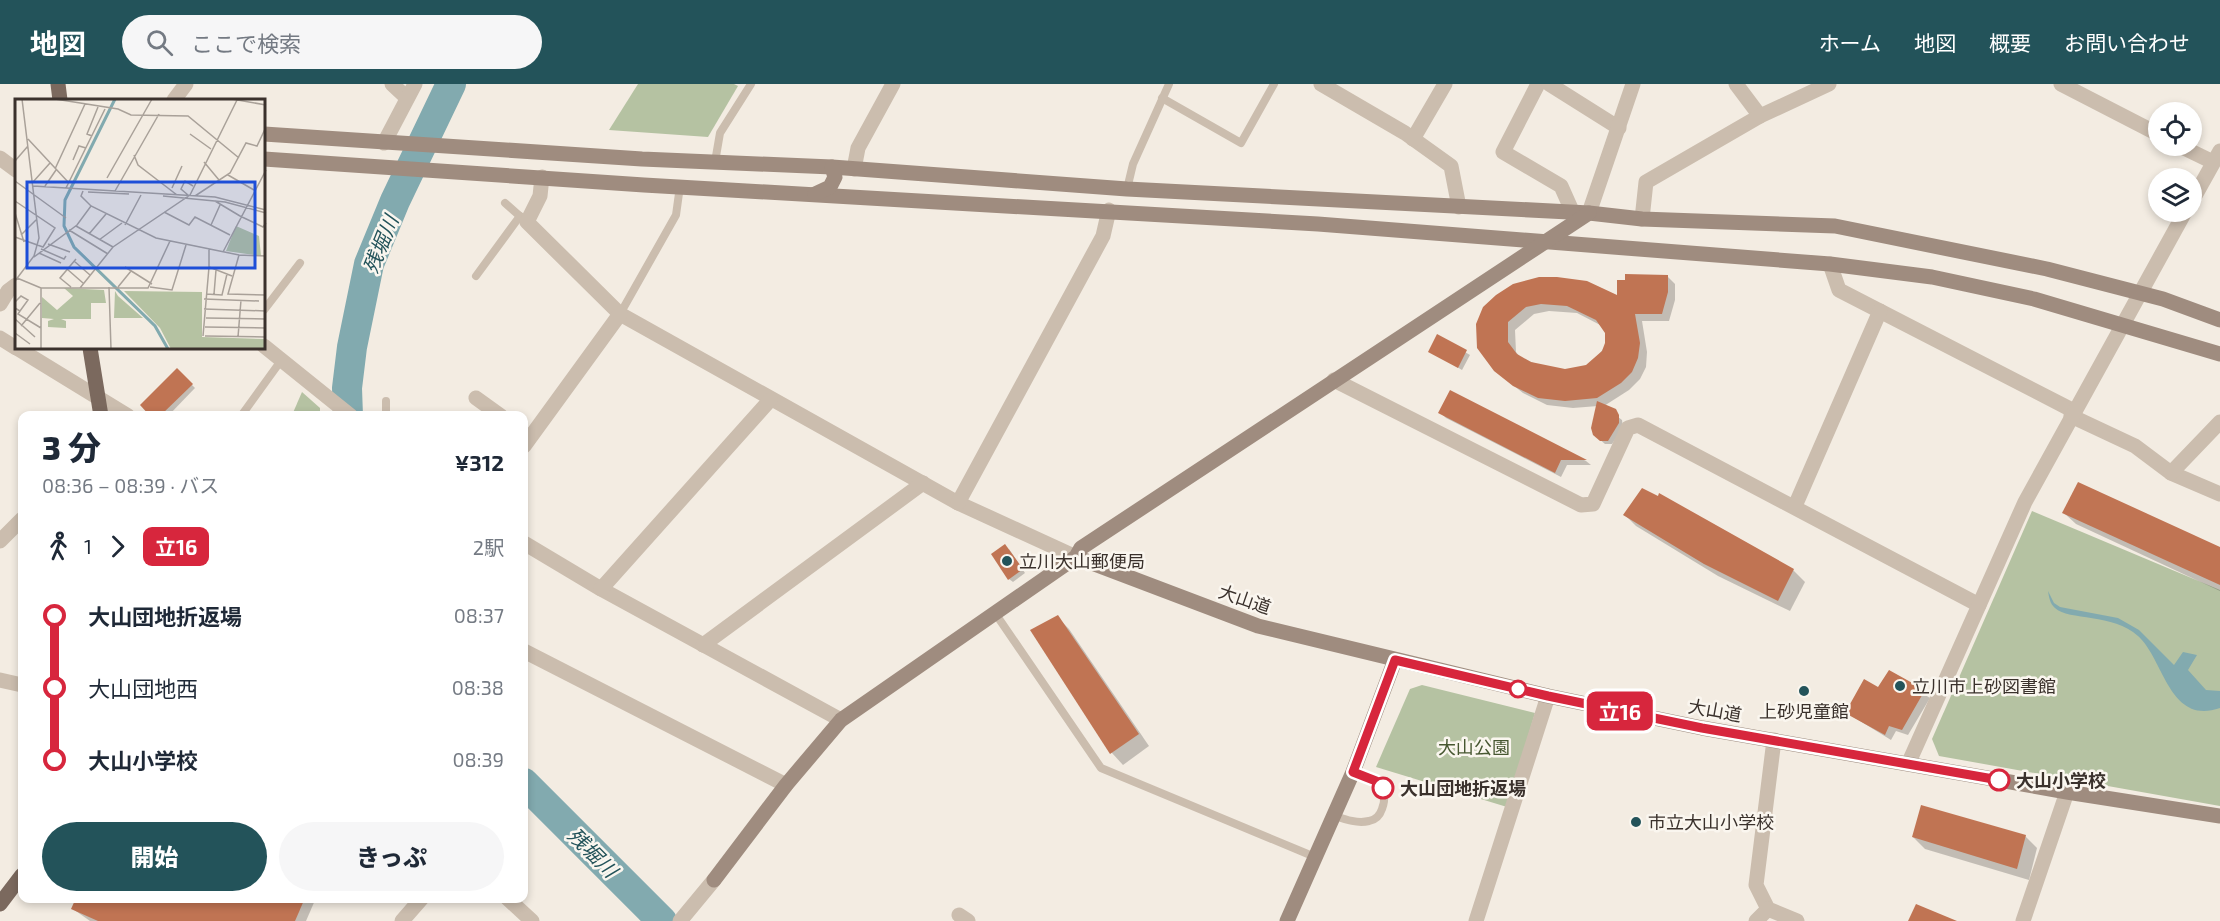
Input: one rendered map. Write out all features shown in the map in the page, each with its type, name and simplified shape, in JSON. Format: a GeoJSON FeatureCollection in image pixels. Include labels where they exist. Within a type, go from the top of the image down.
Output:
{"type":"FeatureCollection","features":[{"type":"Feature","properties":{"kind":"main road"},"geometry":{"type":"LineString","coordinates":[[58,84],[60,99]]}},
{"type":"Feature","properties":{"kind":"main road"},"geometry":{"type":"LineString","coordinates":[[90,350],[100,411]]}},
{"type":"Feature","properties":{"kind":"main road"},"geometry":{"type":"LineString","coordinates":[[0,904],[18,880]]}},
{"type":"Feature","properties":{"kind":"street"},"geometry":{"type":"LineString","coordinates":[[175,99],[186,84]]}},
{"type":"Feature","properties":{"kind":"street"},"geometry":{"type":"LineString","coordinates":[[392,84],[407,98]]}},
{"type":"Feature","properties":{"kind":"street"},"geometry":{"type":"LineString","coordinates":[[391,143],[407,98],[415,84]]}},
{"type":"Feature","properties":{"kind":"street"},"geometry":{"type":"LineString","coordinates":[[854,169],[858,148],[893,84]]}},
{"type":"Feature","properties":{"kind":"street"},"geometry":{"type":"LineString","coordinates":[[1322,84],[1413,139],[1451,166],[1459,207]]}},
{"type":"Feature","properties":{"kind":"street"},"geometry":{"type":"LineString","coordinates":[[1413,139],[1445,84]]}},
{"type":"Feature","properties":{"kind":"street"},"geometry":{"type":"LineString","coordinates":[[1538,84],[1503,152],[1561,186],[1581,213]]}},
{"type":"Feature","properties":{"kind":"street"},"geometry":{"type":"LineString","coordinates":[[1549,84],[1619,128]]}},
{"type":"Feature","properties":{"kind":"street"},"geometry":{"type":"LineString","coordinates":[[684,917],[786,785],[840,720],[1076,557],[1081,548],[1545,241],[1581,213],[1619,128],[1633,84]]}},
{"type":"Feature","properties":{"kind":"street"},"geometry":{"type":"LineString","coordinates":[[1736,84],[1760,116]]}},
{"type":"Feature","properties":{"kind":"street"},"geometry":{"type":"LineString","coordinates":[[1642,219],[1646,182],[1760,116],[1829,84]]}},
{"type":"Feature","properties":{"kind":"street"},"geometry":{"type":"LineString","coordinates":[[2061,84],[2148,129]]}},
{"type":"Feature","properties":{"kind":"street"},"geometry":{"type":"LineString","coordinates":[[266,134],[642,159],[832,167],[1127,189],[1581,213],[1642,219],[1835,226],[2047,269],[2140,293],[2220,320]]}},
{"type":"Feature","properties":{"kind":"street"},"geometry":{"type":"LineString","coordinates":[[2202,152],[2217,157],[2202,183]]}},
{"type":"Feature","properties":{"kind":"street"},"geometry":{"type":"LineString","coordinates":[[0,158],[15,169]]}},
{"type":"Feature","properties":{"kind":"street"},"geometry":{"type":"LineString","coordinates":[[266,159],[644,184],[1109,210],[1830,264],[1932,277],[2034,299],[2125,324],[2220,354]]}},
{"type":"Feature","properties":{"kind":"street"},"geometry":{"type":"LineString","coordinates":[[642,159],[633,166],[637,177],[644,184]]}},
{"type":"Feature","properties":{"kind":"street"},"geometry":{"type":"LineString","coordinates":[[815,194],[830,187],[835,177],[832,167]]}},
{"type":"Feature","properties":{"kind":"street"},"geometry":{"type":"LineString","coordinates":[[542,177],[540,196],[523,219],[620,314],[770,400],[958,503],[1076,557]]}},
{"type":"Feature","properties":{"kind":"street"},"geometry":{"type":"LineString","coordinates":[[958,503],[1103,236],[1109,210]]}},
{"type":"Feature","properties":{"kind":"street"},"geometry":{"type":"LineString","coordinates":[[1909,762],[2025,502],[2180,222]]}},
{"type":"Feature","properties":{"kind":"street"},"geometry":{"type":"LineString","coordinates":[[1830,264],[1839,290],[2135,446],[2171,473],[2220,494]]}},
{"type":"Feature","properties":{"kind":"street"},"geometry":{"type":"LineString","coordinates":[[0,304],[8,291],[15,286]]}},
{"type":"Feature","properties":{"kind":"street"},"geometry":{"type":"LineString","coordinates":[[1795,506],[1880,311]]}},
{"type":"Feature","properties":{"kind":"street"},"geometry":{"type":"LineString","coordinates":[[528,435],[620,314]]}},
{"type":"Feature","properties":{"kind":"street"},"geometry":{"type":"LineString","coordinates":[[0,338],[15,347]]}},
{"type":"Feature","properties":{"kind":"street"},"geometry":{"type":"LineString","coordinates":[[266,348],[280,362],[345,411]]}},
{"type":"Feature","properties":{"kind":"street"},"geometry":{"type":"LineString","coordinates":[[20,350],[120,411]]}},
{"type":"Feature","properties":{"kind":"street"},"geometry":{"type":"LineString","coordinates":[[1334,381],[1581,505],[1593,504],[1628,428],[1638,425],[1979,605]]}},
{"type":"Feature","properties":{"kind":"street"},"geometry":{"type":"LineString","coordinates":[[476,398],[494,411]]}},
{"type":"Feature","properties":{"kind":"street"},"geometry":{"type":"LineString","coordinates":[[601,589],[770,400]]}},
{"type":"Feature","properties":{"kind":"street"},"geometry":{"type":"LineString","coordinates":[[2171,473],[2220,422]]}},
{"type":"Feature","properties":{"kind":"street"},"geometry":{"type":"LineString","coordinates":[[704,645],[923,483]]}},
{"type":"Feature","properties":{"kind":"street"},"geometry":{"type":"LineString","coordinates":[[0,541],[18,523]]}},
{"type":"Feature","properties":{"kind":"street"},"geometry":{"type":"LineString","coordinates":[[528,545],[601,589],[840,720]]}},
{"type":"Feature","properties":{"kind":"street","name":"大山道"},"geometry":{"type":"LineString","coordinates":[[1076,557],[1258,626],[1548,696],[1774,740],[1909,762],[2067,792],[2220,816]]}},
{"type":"Feature","properties":{"kind":"street"},"geometry":{"type":"LineString","coordinates":[[528,653],[786,785]]}},
{"type":"Feature","properties":{"kind":"street"},"geometry":{"type":"LineString","coordinates":[[1287,921],[1353,772],[1395,660]]}},
{"type":"Feature","properties":{"kind":"street"},"geometry":{"type":"LineString","coordinates":[[0,680],[18,684]]}},
{"type":"Feature","properties":{"kind":"street"},"geometry":{"type":"LineString","coordinates":[[1476,921],[1548,696]]}},
{"type":"Feature","properties":{"kind":"street"},"geometry":{"type":"LineString","coordinates":[[1774,740],[1756,885],[1768,909],[1797,921]]}},
{"type":"Feature","properties":{"kind":"street"},"geometry":{"type":"LineString","coordinates":[[2023,921],[2067,792]]}},
{"type":"Feature","properties":{"kind":"street"},"geometry":{"type":"LineString","coordinates":[[402,921],[418,903]]}},
{"type":"Feature","properties":{"kind":"street"},"geometry":{"type":"LineString","coordinates":[[512,903],[532,921]]}},
{"type":"Feature","properties":{"kind":"street"},"geometry":{"type":"LineString","coordinates":[[1756,921],[1768,909]]}},
{"type":"Feature","properties":{"kind":"lane"},"geometry":{"type":"LineString","coordinates":[[715,162],[720,133],[751,84]]}},
{"type":"Feature","properties":{"kind":"lane"},"geometry":{"type":"LineString","coordinates":[[1127,189],[1132,164],[1169,84]]}},
{"type":"Feature","properties":{"kind":"lane"},"geometry":{"type":"LineString","coordinates":[[1162,98],[1241,142],[1274,84]]}},
{"type":"Feature","properties":{"kind":"lane"},"geometry":{"type":"LineString","coordinates":[[620,314],[676,214],[680,186]]}},
{"type":"Feature","properties":{"kind":"lane"},"geometry":{"type":"LineString","coordinates":[[476,276],[523,219],[505,203]]}},
{"type":"Feature","properties":{"kind":"lane"},"geometry":{"type":"LineString","coordinates":[[266,307],[300,263]]}},
{"type":"Feature","properties":{"kind":"lane"},"geometry":{"type":"LineString","coordinates":[[245,411],[280,362]]}},
{"type":"Feature","properties":{"kind":"lane"},"geometry":{"type":"LineString","coordinates":[[386,401],[386,411]]}},
{"type":"Feature","properties":{"kind":"lane"},"geometry":{"type":"LineString","coordinates":[[995,613],[1101,768],[1315,857]]}},
{"type":"Feature","properties":{"kind":"lane"},"geometry":{"type":"LineString","coordinates":[[1332,815],[1360,822],[1372,821],[1380,814],[1385,800],[1383,788],[1376,781],[1353,772]]}},
{"type":"Feature","properties":{"kind":"green space"},"geometry":{"type":"Polygon","coordinates":[[[638,84],[734,84],[738,86],[708,137],[609,130],[638,84]]]}},
{"type":"Feature","properties":{"kind":"green space"},"geometry":{"type":"Polygon","coordinates":[[[302,392],[320,408],[320,411],[294,411],[302,392]]]}},
{"type":"Feature","properties":{"kind":"green space"},"geometry":{"type":"Polygon","coordinates":[[[2032,511],[2220,590],[2220,806],[1939,756],[1932,739],[2032,511]]]}},
{"type":"Feature","properties":{"kind":"green space","name":"大山公園"},"geometry":{"type":"Polygon","coordinates":[[[1422,685],[1535,713],[1507,807],[1376,767],[1410,689],[1422,685]]]}},
{"type":"Feature","properties":{"kind":"water"},"geometry":{"type":"Polygon","coordinates":[[[2048,591],[2054,603],[2060,607],[2118,618],[2139,630],[2174,665],[2183,652],[2197,655],[2188,670],[2206,690],[2220,691],[2220,708],[2203,711],[2189,708],[2178,699],[2147,646],[2138,636],[2128,629],[2104,620],[2062,612],[2052,604],[2048,591]]]}},
{"type":"Feature","properties":{"kind":"building"},"geometry":{"type":"Polygon","coordinates":[[[1625,274],[1668,275],[1668,292],[1662,314],[1635,314],[1640,343],[1638,358],[1632,372],[1621,383],[1597,398],[1565,401],[1538,398],[1513,386],[1494,371],[1477,348],[1476,324],[1483,307],[1513,284],[1539,277],[1557,277],[1587,281],[1617,295],[1617,280],[1625,280],[1625,274]],[[1541,304],[1526,307],[1508,322],[1508,342],[1517,354],[1531,362],[1565,369],[1586,365],[1602,351],[1605,333],[1596,320],[1567,306],[1541,304]]]}},
{"type":"Feature","properties":{"kind":"building"},"geometry":{"type":"Polygon","coordinates":[[[1437,334],[1467,350],[1458,368],[1428,352],[1437,334]]]}},
{"type":"Feature","properties":{"kind":"building"},"geometry":{"type":"Polygon","coordinates":[[[177,368],[193,384],[165,411],[145,411],[140,405],[177,368]]]}},
{"type":"Feature","properties":{"kind":"building"},"geometry":{"type":"Polygon","coordinates":[[[1450,390],[1587,460],[1561,460],[1555,473],[1438,413],[1450,390]]]}},
{"type":"Feature","properties":{"kind":"building"},"geometry":{"type":"Polygon","coordinates":[[[1597,401],[1616,409],[1619,415],[1619,423],[1608,441],[1600,441],[1593,435],[1591,428],[1597,401]]]}},
{"type":"Feature","properties":{"kind":"building"},"geometry":{"type":"Polygon","coordinates":[[[2078,482],[2220,547],[2220,585],[2062,513],[2078,482]]]}},
{"type":"Feature","properties":{"kind":"building"},"geometry":{"type":"Polygon","coordinates":[[[1642,488],[1658,496],[1659,493],[1794,569],[1778,601],[1704,564],[1623,515],[1642,488]]]}},
{"type":"Feature","properties":{"kind":"building","name":"立川大山郵便局"},"geometry":{"type":"Polygon","coordinates":[[[1005,544],[1023,569],[1008,580],[991,554],[1005,544]]]}},
{"type":"Feature","properties":{"kind":"building"},"geometry":{"type":"Polygon","coordinates":[[[1058,615],[1139,734],[1110,754],[1030,630],[1058,615]]]}},
{"type":"Feature","properties":{"kind":"building"},"geometry":{"type":"Polygon","coordinates":[[[1889,670],[1925,690],[1902,730],[1889,726],[1885,735],[1845,713],[1864,679],[1878,687],[1889,670]]]}},
{"type":"Feature","properties":{"kind":"building"},"geometry":{"type":"Polygon","coordinates":[[[1921,805],[2026,835],[2017,869],[1912,837],[1921,805]]]}},
{"type":"Feature","properties":{"kind":"building"},"geometry":{"type":"Polygon","coordinates":[[[74,903],[303,903],[295,921],[98,921],[71,909],[74,903]]]}},
{"type":"Feature","properties":{"kind":"building"},"geometry":{"type":"Polygon","coordinates":[[[1916,904],[1957,921],[1908,921],[1916,904]]]}},
{"type":"Feature","properties":{"kind":"waterway","name":"残堀川"},"geometry":{"type":"LineString","coordinates":[[348,411],[347,388],[352,347],[369,264],[395,201],[451,84]]}},
{"type":"Feature","properties":{"kind":"waterway","name":"残堀川"},"geometry":{"type":"LineString","coordinates":[[528,787],[662,921]]}},
{"type":"Feature","properties":{"kind":"bus line","name":"立16"},"geometry":{"type":"LineString","coordinates":[[1383,788],[1376,781],[1353,772],[1388,685],[1395,660],[1548,696],[1702,728],[1909,762],[1999,780]]}},
{"type":"Feature","properties":{"kind":"place","name":"立川大山郵便局"},"geometry":{"type":"Point","coordinates":[1007,561]}},
{"type":"Feature","properties":{"kind":"place","name":"立川市上砂図書館"},"geometry":{"type":"Point","coordinates":[1900,686]}},
{"type":"Feature","properties":{"kind":"place","name":"上砂児童館"},"geometry":{"type":"Point","coordinates":[1804,691]}},
{"type":"Feature","properties":{"kind":"place","name":"大山小学校"},"geometry":{"type":"Point","coordinates":[1999,780]}},
{"type":"Feature","properties":{"kind":"place","name":"大山団地折返場"},"geometry":{"type":"Point","coordinates":[1383,788]}},
{"type":"Feature","properties":{"kind":"place","name":"市立大山小学校"},"geometry":{"type":"Point","coordinates":[1636,822]}}]}
